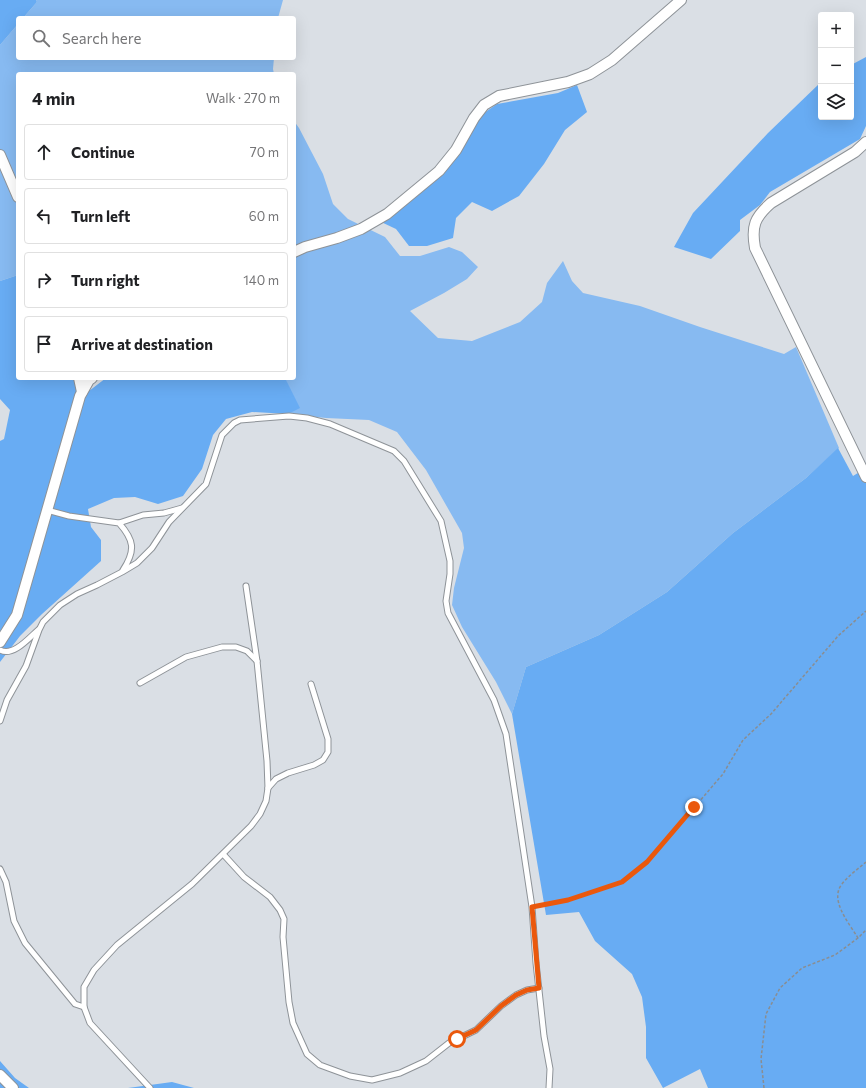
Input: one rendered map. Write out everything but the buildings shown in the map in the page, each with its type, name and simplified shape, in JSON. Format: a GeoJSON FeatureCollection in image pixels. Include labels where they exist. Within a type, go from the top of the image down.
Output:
{"type":"FeatureCollection","features":[{"type":"Feature","properties":{"kind":"street"},"geometry":{"type":"LineString","coordinates":[[296,251],[361,229],[387,214],[439,171],[456,150],[474,118],[484,105],[499,96],[568,82],[590,74],[612,60],[680,0]]}},
{"type":"Feature","properties":{"kind":"street"},"geometry":{"type":"LineString","coordinates":[[866,142],[855,152],[772,203],[762,211],[753,227],[752,235],[755,248],[866,477]]}},
{"type":"Feature","properties":{"kind":"street"},"geometry":{"type":"LineString","coordinates":[[0,154],[16,192]]}},
{"type":"Feature","properties":{"kind":"street"},"geometry":{"type":"LineString","coordinates":[[79,380],[82,392]]}},
{"type":"Feature","properties":{"kind":"street"},"geometry":{"type":"LineString","coordinates":[[0,642],[16,615],[80,396],[91,380]]}},
{"type":"Feature","properties":{"kind":"street"},"geometry":{"type":"LineString","coordinates":[[0,1075],[13,1088]]}},
{"type":"Feature","properties":{"kind":"lane"},"geometry":{"type":"LineString","coordinates":[[0,721],[7,700],[26,666],[43,622],[60,605],[77,594],[122,572],[136,563],[152,548],[169,522],[206,484],[222,435],[229,427],[240,420],[289,416],[307,418],[330,424],[394,451],[404,461],[441,520],[450,561],[450,574],[446,601],[448,614],[494,700],[506,734],[532,907],[544,1036],[550,1068],[549,1088]]}},
{"type":"Feature","properties":{"kind":"lane"},"geometry":{"type":"LineString","coordinates":[[47,510],[69,516],[119,523],[143,515],[164,513],[184,507]]}},
{"type":"Feature","properties":{"kind":"lane"},"geometry":{"type":"LineString","coordinates":[[119,523],[128,533],[132,545],[130,559],[122,572]]}},
{"type":"Feature","properties":{"kind":"lane"},"geometry":{"type":"LineString","coordinates":[[150,1088],[90,1024],[84,1008],[84,987],[94,970],[118,945],[192,884],[251,826],[260,814],[266,801],[268,788],[268,761],[257,661],[246,586]]}},
{"type":"Feature","properties":{"kind":"lane"},"geometry":{"type":"LineString","coordinates":[[0,650],[3,652],[9,652],[16,649],[39,630]]}},
{"type":"Feature","properties":{"kind":"lane"},"geometry":{"type":"LineString","coordinates":[[140,683],[186,657],[222,648],[236,648],[248,651],[257,661]]}},
{"type":"Feature","properties":{"kind":"lane"},"geometry":{"type":"LineString","coordinates":[[268,788],[276,779],[288,773],[314,765],[323,760],[328,752],[328,739],[311,684]]}},
{"type":"Feature","properties":{"kind":"lane"},"geometry":{"type":"LineString","coordinates":[[223,854],[244,877],[270,897],[280,910],[284,920],[283,937],[289,1002],[293,1024],[307,1054],[320,1066],[350,1076],[372,1080],[400,1073],[426,1061],[449,1043],[476,1030],[501,1006],[516,995],[527,990],[539,988]]}},
{"type":"Feature","properties":{"kind":"lane"},"geometry":{"type":"LineString","coordinates":[[0,869],[6,882],[12,905],[14,921],[25,942],[75,1004],[84,1008]]}},
{"type":"Feature","properties":{"kind":"path"},"geometry":{"type":"LineString","coordinates":[[532,907],[568,900],[622,882],[647,862],[723,774],[743,740],[771,714],[838,636],[866,611]]}},
{"type":"Feature","properties":{"kind":"path"},"geometry":{"type":"LineString","coordinates":[[858,938],[839,905],[837,894],[842,883],[866,862]]}},
{"type":"Feature","properties":{"kind":"path"},"geometry":{"type":"LineString","coordinates":[[764,1088],[761,1059],[766,1014],[780,988],[802,968],[835,954],[858,938],[866,930]]}},
{"type":"Feature","properties":{"kind":"shaded area"},"geometry":{"type":"Polygon","coordinates":[[[0,0],[36,0],[37,2],[25,16],[16,16],[16,26],[0,45],[0,0]]]}},
{"type":"Feature","properties":{"kind":"shaded area"},"geometry":{"type":"Polygon","coordinates":[[[36,0],[283,0],[279,16],[25,16],[37,2],[36,0]]]}},
{"type":"Feature","properties":{"kind":"shaded area"},"geometry":{"type":"Polygon","coordinates":[[[16,26],[16,60],[274,60],[274,72],[16,72],[16,276],[0,281],[0,45],[16,26]]]}},
{"type":"Feature","properties":{"kind":"shaded area"},"geometry":{"type":"Polygon","coordinates":[[[866,57],[866,126],[860,139],[770,192],[760,205],[740,220],[740,231],[711,259],[674,247],[693,213],[768,133],[818,85],[818,120],[854,120],[854,63],[866,57]]]}},
{"type":"Feature","properties":{"kind":"shaded area"},"geometry":{"type":"Polygon","coordinates":[[[577,85],[587,112],[565,130],[544,164],[519,196],[492,211],[472,202],[456,218],[453,238],[427,246],[409,246],[396,229],[379,221],[444,170],[475,124],[484,113],[497,104],[558,93],[577,85]]]}},
{"type":"Feature","properties":{"kind":"shaded area"},"geometry":{"type":"Polygon","coordinates":[[[296,124],[323,174],[333,204],[348,219],[385,237],[400,256],[420,256],[449,247],[462,252],[478,267],[467,279],[410,311],[438,338],[472,341],[520,322],[542,302],[547,283],[563,261],[572,281],[583,293],[640,306],[784,354],[796,347],[839,448],[806,478],[733,533],[667,592],[599,635],[526,667],[512,714],[496,682],[462,627],[452,605],[454,588],[464,548],[462,533],[426,470],[397,432],[369,420],[288,414],[286,380],[296,380],[296,124]]]}},
{"type":"Feature","properties":{"kind":"shaded area"},"geometry":{"type":"Polygon","coordinates":[[[16,276],[16,380],[83,380],[89,391],[103,380],[286,380],[300,408],[288,414],[252,412],[226,419],[213,435],[202,469],[183,496],[158,504],[135,497],[114,498],[88,509],[91,527],[101,540],[101,561],[20,636],[0,662],[0,441],[4,439],[10,410],[0,399],[0,281],[16,276]]]}},
{"type":"Feature","properties":{"kind":"shaded area"},"geometry":{"type":"Polygon","coordinates":[[[838,448],[853,476],[866,468],[866,1088],[708,1088],[700,1069],[663,1088],[646,1058],[646,1027],[642,997],[632,974],[595,941],[579,912],[546,915],[512,714],[526,667],[599,635],[667,592],[733,533],[806,478],[838,448]]]}},
{"type":"Feature","properties":{"kind":"shaded area"},"geometry":{"type":"Polygon","coordinates":[[[0,1061],[15,1078],[29,1088],[0,1088],[0,1061]]]}},
{"type":"Feature","properties":{"kind":"shaded area"},"geometry":{"type":"Polygon","coordinates":[[[172,1082],[194,1088],[128,1088],[172,1082]]]}},
{"type":"Feature","properties":{"kind":"route"},"geometry":{"type":"LineString","coordinates":[[457,1039],[476,1030],[501,1006],[516,995],[527,990],[539,988],[532,907],[568,900],[622,882],[647,862],[694,807]]}}]}
